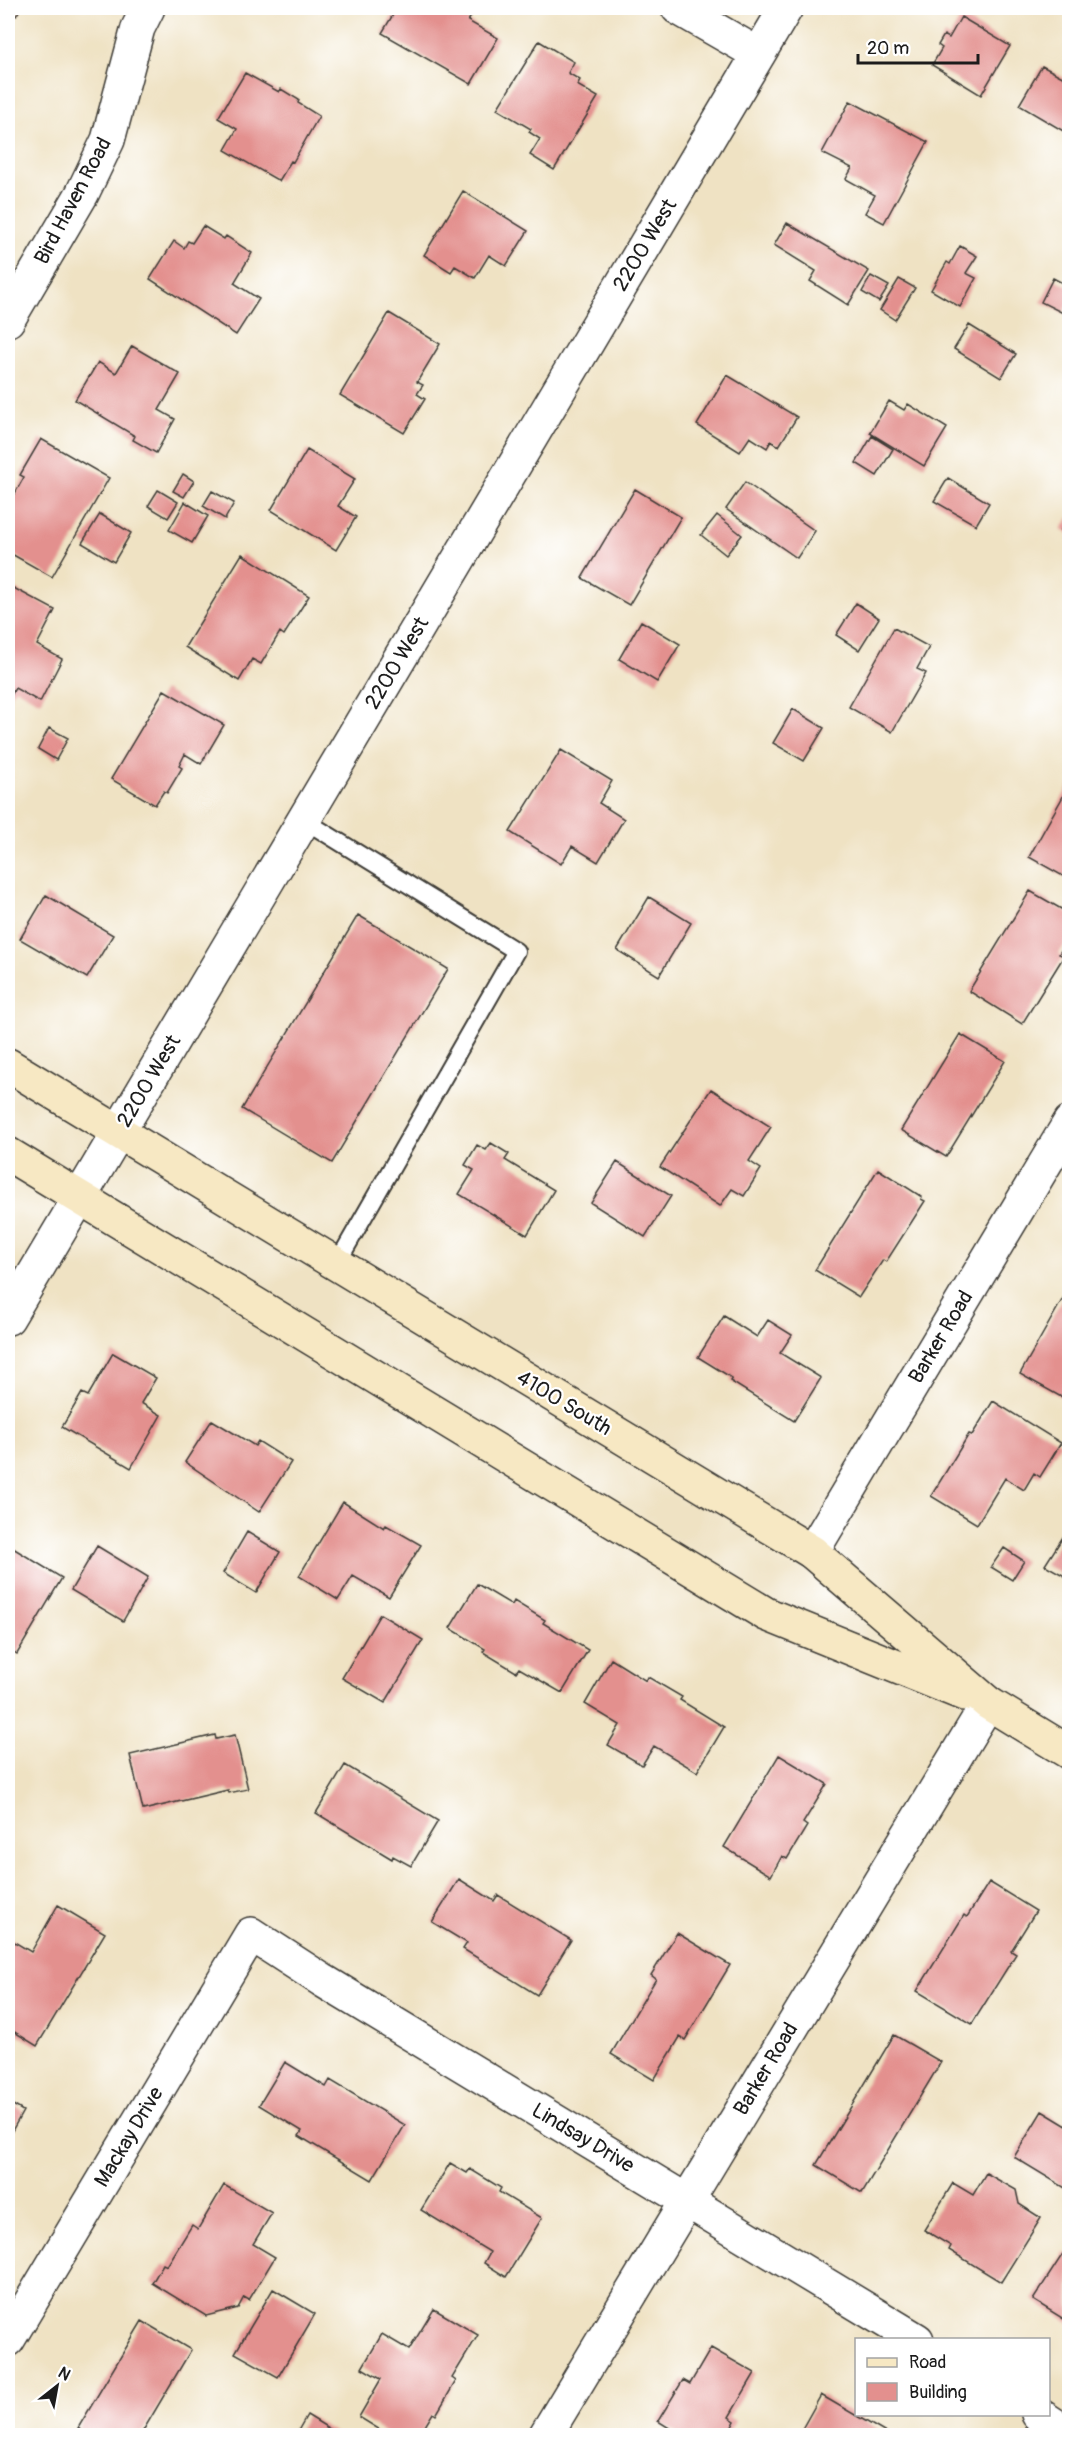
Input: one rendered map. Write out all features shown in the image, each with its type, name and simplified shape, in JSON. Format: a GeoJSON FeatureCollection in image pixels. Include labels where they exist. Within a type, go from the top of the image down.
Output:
{"type":"FeatureCollection","features":[{"type":"Feature","properties":{"kind":"main road","name":"4100 South"},"geometry":{"type":"LineString","coordinates":[[8,1065],[813,1552],[988,1703],[1070,1753]]}},
{"type":"Feature","properties":{"kind":"main road","name":"4100 South"},"geometry":{"type":"LineString","coordinates":[[8,1154],[765,1614],[988,1703]]}},
{"type":"Feature","properties":{"kind":"street","name":"Bird Haven Road"},"geometry":{"type":"LineString","coordinates":[[8,320],[82,194],[108,140],[138,28],[148,8]]}},
{"type":"Feature","properties":{"kind":"street"},"geometry":{"type":"LineString","coordinates":[[678,8],[758,54]]}},
{"type":"Feature","properties":{"kind":"street","name":"2200 West"},"geometry":{"type":"LineString","coordinates":[[8,1318],[786,8]]}},
{"type":"Feature","properties":{"kind":"street","name":"Barker Road"},"geometry":{"type":"LineString","coordinates":[[813,1552],[1070,1122]]}},
{"type":"Feature","properties":{"kind":"street","name":"Barker Road"},"geometry":{"type":"LineString","coordinates":[[545,2436],[988,1703]]}},
{"type":"Feature","properties":{"kind":"street","name":"Lindsay Drive"},"geometry":{"type":"LineString","coordinates":[[251,1934],[322,1980],[914,2338]]}},
{"type":"Feature","properties":{"kind":"street","name":"Mackay Drive"},"geometry":{"type":"LineString","coordinates":[[8,2340],[251,1934]]}},
{"type":"Feature","properties":{"kind":"street"},"geometry":{"type":"LineString","coordinates":[[1040,2416],[1070,2435]]}},
{"type":"Feature","properties":{"kind":"lane"},"geometry":{"type":"LineString","coordinates":[[304,820],[516,951],[336,1264]]}},
{"type":"Feature","properties":{"kind":"building"},"geometry":{"type":"Polygon","coordinates":[[[8,8],[21,8],[16,16],[8,8]]]}},
{"type":"Feature","properties":{"kind":"building"},"geometry":{"type":"Polygon","coordinates":[[[397,8],[476,8],[468,21],[498,38],[471,84],[382,33],[397,8]]]}},
{"type":"Feature","properties":{"kind":"building"},"geometry":{"type":"Polygon","coordinates":[[[961,17],[1010,46],[981,95],[932,65],[942,48],[938,45],[944,35],[949,38],[961,17]]]}},
{"type":"Feature","properties":{"kind":"building"},"geometry":{"type":"Polygon","coordinates":[[[539,41],[574,62],[568,73],[580,80],[577,85],[598,97],[554,170],[530,155],[540,139],[529,132],[531,129],[497,109],[539,41]]]}},
{"type":"Feature","properties":{"kind":"building"},"geometry":{"type":"Polygon","coordinates":[[[1042,66],[1070,81],[1070,125],[1065,132],[1019,105],[1042,66]]]}},
{"type":"Feature","properties":{"kind":"building"},"geometry":{"type":"Polygon","coordinates":[[[245,73],[279,92],[281,89],[319,116],[293,162],[291,161],[279,181],[225,150],[237,129],[218,118],[245,73]]]}},
{"type":"Feature","properties":{"kind":"building"},"geometry":{"type":"Polygon","coordinates":[[[850,101],[928,142],[884,223],[865,213],[875,195],[846,179],[852,168],[822,153],[850,101]]]}},
{"type":"Feature","properties":{"kind":"building"},"geometry":{"type":"Polygon","coordinates":[[[463,191],[528,231],[506,266],[489,255],[475,278],[455,266],[451,272],[424,255],[463,191]]]}},
{"type":"Feature","properties":{"kind":"building"},"geometry":{"type":"Polygon","coordinates":[[[787,223],[869,271],[848,305],[810,281],[816,271],[774,245],[787,223]]]}},
{"type":"Feature","properties":{"kind":"building"},"geometry":{"type":"Polygon","coordinates":[[[203,226],[224,239],[226,236],[252,253],[234,283],[259,299],[236,335],[150,279],[174,241],[184,248],[188,241],[192,243],[203,226]]]}},
{"type":"Feature","properties":{"kind":"building"},"geometry":{"type":"Polygon","coordinates":[[[960,246],[977,256],[966,273],[976,278],[960,307],[931,290],[947,262],[950,264],[960,246]]]}},
{"type":"Feature","properties":{"kind":"building"},"geometry":{"type":"Polygon","coordinates":[[[871,276],[889,286],[879,302],[862,292],[871,276]]]}},
{"type":"Feature","properties":{"kind":"building"},"geometry":{"type":"Polygon","coordinates":[[[1053,278],[1070,287],[1070,301],[1063,313],[1041,302],[1053,278]]]}},
{"type":"Feature","properties":{"kind":"building"},"geometry":{"type":"Polygon","coordinates":[[[899,279],[915,288],[895,320],[880,310],[899,279]]]}},
{"type":"Feature","properties":{"kind":"building"},"geometry":{"type":"Polygon","coordinates":[[[389,313],[440,344],[417,382],[423,385],[417,394],[425,399],[404,433],[340,395],[389,313]]]}},
{"type":"Feature","properties":{"kind":"building"},"geometry":{"type":"Polygon","coordinates":[[[969,325],[1016,354],[1001,378],[954,349],[969,325]]]}},
{"type":"Feature","properties":{"kind":"building"},"geometry":{"type":"Polygon","coordinates":[[[132,346],[180,374],[159,410],[175,419],[156,453],[133,440],[135,436],[75,400],[98,362],[116,373],[132,346]]]}},
{"type":"Feature","properties":{"kind":"building"},"geometry":{"type":"Polygon","coordinates":[[[727,375],[797,417],[779,446],[771,441],[767,448],[750,437],[740,452],[697,425],[727,375]]]}},
{"type":"Feature","properties":{"kind":"building"},"geometry":{"type":"Polygon","coordinates":[[[889,401],[904,410],[908,404],[947,428],[924,466],[870,433],[889,401]]]}},
{"type":"Feature","properties":{"kind":"building"},"geometry":{"type":"Polygon","coordinates":[[[872,436],[893,449],[877,476],[856,463],[872,436]]]}},
{"type":"Feature","properties":{"kind":"building"},"geometry":{"type":"Polygon","coordinates":[[[41,439],[109,478],[52,577],[8,552],[8,506],[24,477],[20,475],[41,439]]]}},
{"type":"Feature","properties":{"kind":"building"},"geometry":{"type":"Polygon","coordinates":[[[307,450],[355,479],[338,506],[356,517],[336,550],[271,510],[307,450]]]}},
{"type":"Feature","properties":{"kind":"building"},"geometry":{"type":"Polygon","coordinates":[[[183,474],[194,481],[184,497],[173,491],[183,474]]]}},
{"type":"Feature","properties":{"kind":"building"},"geometry":{"type":"Polygon","coordinates":[[[948,478],[989,503],[976,525],[934,501],[948,478]]]}},
{"type":"Feature","properties":{"kind":"building"},"geometry":{"type":"Polygon","coordinates":[[[745,482],[815,531],[797,558],[726,509],[745,482]]]}},
{"type":"Feature","properties":{"kind":"building"},"geometry":{"type":"Polygon","coordinates":[[[635,489],[681,517],[629,605],[582,578],[635,489]]]}},
{"type":"Feature","properties":{"kind":"building"},"geometry":{"type":"Polygon","coordinates":[[[158,490],[178,502],[168,518],[148,506],[158,490]]]}},
{"type":"Feature","properties":{"kind":"building"},"geometry":{"type":"Polygon","coordinates":[[[212,491],[234,503],[225,519],[203,506],[212,491]]]}},
{"type":"Feature","properties":{"kind":"building"},"geometry":{"type":"Polygon","coordinates":[[[185,502],[208,516],[192,543],[169,530],[185,502]]]}},
{"type":"Feature","properties":{"kind":"building"},"geometry":{"type":"Polygon","coordinates":[[[100,514],[131,533],[114,562],[82,543],[100,514]]]}},
{"type":"Feature","properties":{"kind":"building"},"geometry":{"type":"Polygon","coordinates":[[[717,515],[742,535],[726,555],[701,535],[717,515]]]}},
{"type":"Feature","properties":{"kind":"building"},"geometry":{"type":"Polygon","coordinates":[[[1070,516],[1070,534],[1061,530],[1070,516]]]}},
{"type":"Feature","properties":{"kind":"building"},"geometry":{"type":"Polygon","coordinates":[[[242,554],[309,596],[284,635],[280,632],[261,664],[252,659],[239,681],[185,647],[242,554]]]}},
{"type":"Feature","properties":{"kind":"building"},"geometry":{"type":"Polygon","coordinates":[[[8,585],[55,610],[37,645],[62,659],[40,702],[15,688],[8,702],[8,585]]]}},
{"type":"Feature","properties":{"kind":"building"},"geometry":{"type":"Polygon","coordinates":[[[856,603],[879,618],[859,650],[836,635],[856,603]]]}},
{"type":"Feature","properties":{"kind":"building"},"geometry":{"type":"Polygon","coordinates":[[[641,621],[680,644],[657,682],[619,659],[641,621]]]}},
{"type":"Feature","properties":{"kind":"building"},"geometry":{"type":"Polygon","coordinates":[[[894,628],[929,647],[917,669],[926,673],[892,732],[849,707],[894,628]]]}},
{"type":"Feature","properties":{"kind":"building"},"geometry":{"type":"Polygon","coordinates":[[[164,690],[224,725],[201,764],[185,754],[179,766],[182,768],[167,793],[164,791],[155,805],[111,779],[164,690]]]}},
{"type":"Feature","properties":{"kind":"building"},"geometry":{"type":"Polygon","coordinates":[[[793,709],[824,728],[804,761],[773,743],[793,709]]]}},
{"type":"Feature","properties":{"kind":"building"},"geometry":{"type":"Polygon","coordinates":[[[49,728],[68,738],[56,760],[38,749],[49,728]]]}},
{"type":"Feature","properties":{"kind":"building"},"geometry":{"type":"Polygon","coordinates":[[[561,750],[612,781],[599,803],[624,819],[598,862],[572,846],[561,864],[510,832],[561,750]]]}},
{"type":"Feature","properties":{"kind":"building"},"geometry":{"type":"Polygon","coordinates":[[[1070,784],[1070,880],[1029,857],[1070,784]]]}},
{"type":"Feature","properties":{"kind":"building"},"geometry":{"type":"Polygon","coordinates":[[[1030,891],[1070,914],[1070,936],[1059,954],[1064,956],[1022,1024],[969,991],[1030,891]]]}},
{"type":"Feature","properties":{"kind":"building"},"geometry":{"type":"Polygon","coordinates":[[[46,895],[113,935],[87,978],[20,939],[46,895]]]}},
{"type":"Feature","properties":{"kind":"building"},"geometry":{"type":"Polygon","coordinates":[[[649,897],[691,923],[659,976],[617,950],[649,897]]]}},
{"type":"Feature","properties":{"kind":"building"},"geometry":{"type":"Polygon","coordinates":[[[358,915],[448,969],[332,1163],[242,1109],[358,915]]]}},
{"type":"Feature","properties":{"kind":"building"},"geometry":{"type":"Polygon","coordinates":[[[960,1034],[1005,1061],[946,1157],[901,1130],[960,1034]]]}},
{"type":"Feature","properties":{"kind":"building"},"geometry":{"type":"Polygon","coordinates":[[[711,1089],[771,1127],[749,1161],[761,1169],[744,1196],[732,1189],[720,1206],[660,1167],[711,1089]]]}},
{"type":"Feature","properties":{"kind":"building"},"geometry":{"type":"Polygon","coordinates":[[[491,1143],[509,1154],[505,1160],[554,1190],[527,1235],[459,1194],[474,1170],[465,1165],[477,1145],[486,1150],[491,1143]]]}},
{"type":"Feature","properties":{"kind":"building"},"geometry":{"type":"Polygon","coordinates":[[[617,1162],[671,1196],[645,1237],[591,1203],[617,1162]]]}},
{"type":"Feature","properties":{"kind":"building"},"geometry":{"type":"Polygon","coordinates":[[[878,1169],[925,1201],[886,1262],[883,1260],[859,1297],[815,1270],[878,1169]]]}},
{"type":"Feature","properties":{"kind":"building"},"geometry":{"type":"Polygon","coordinates":[[[1070,1286],[1070,1387],[1063,1398],[1020,1374],[1070,1286]]]}},
{"type":"Feature","properties":{"kind":"building"},"geometry":{"type":"Polygon","coordinates":[[[724,1316],[757,1337],[768,1320],[792,1335],[780,1353],[821,1378],[794,1421],[730,1381],[732,1378],[698,1357],[724,1316]]]}},
{"type":"Feature","properties":{"kind":"building"},"geometry":{"type":"Polygon","coordinates":[[[113,1353],[156,1378],[141,1403],[161,1415],[131,1468],[62,1427],[82,1393],[88,1396],[113,1353]]]}},
{"type":"Feature","properties":{"kind":"building"},"geometry":{"type":"Polygon","coordinates":[[[993,1401],[1061,1443],[1040,1477],[1034,1473],[1024,1490],[1005,1478],[977,1524],[931,1496],[969,1434],[972,1435],[993,1401]]]}},
{"type":"Feature","properties":{"kind":"building"},"geometry":{"type":"Polygon","coordinates":[[[212,1420],[255,1446],[258,1441],[291,1462],[259,1512],[185,1462],[212,1420]]]}},
{"type":"Feature","properties":{"kind":"building"},"geometry":{"type":"Polygon","coordinates":[[[343,1502],[384,1528],[386,1525],[421,1545],[389,1597],[353,1576],[338,1600],[299,1576],[343,1502]]]}},
{"type":"Feature","properties":{"kind":"building"},"geometry":{"type":"Polygon","coordinates":[[[1070,1526],[1070,1579],[1045,1565],[1070,1526]]]}},
{"type":"Feature","properties":{"kind":"building"},"geometry":{"type":"Polygon","coordinates":[[[247,1532],[280,1552],[256,1593],[223,1573],[247,1532]]]}},
{"type":"Feature","properties":{"kind":"building"},"geometry":{"type":"Polygon","coordinates":[[[8,1545],[62,1578],[17,1654],[8,1648],[8,1545]]]}},
{"type":"Feature","properties":{"kind":"building"},"geometry":{"type":"Polygon","coordinates":[[[97,1546],[148,1577],[123,1621],[71,1590],[97,1546]]]}},
{"type":"Feature","properties":{"kind":"building"},"geometry":{"type":"Polygon","coordinates":[[[1004,1548],[1024,1561],[1012,1580],[991,1567],[1004,1548]]]}},
{"type":"Feature","properties":{"kind":"building"},"geometry":{"type":"Polygon","coordinates":[[[477,1584],[512,1605],[514,1601],[545,1620],[543,1623],[588,1650],[562,1693],[519,1668],[516,1672],[483,1652],[485,1649],[450,1628],[477,1584]]]}},
{"type":"Feature","properties":{"kind":"building"},"geometry":{"type":"Polygon","coordinates":[[[380,1614],[423,1640],[385,1703],[342,1678],[380,1614]]]}},
{"type":"Feature","properties":{"kind":"building"},"geometry":{"type":"Polygon","coordinates":[[[611,1659],[646,1681],[648,1677],[682,1697],[680,1700],[724,1727],[697,1772],[654,1746],[642,1765],[608,1745],[620,1725],[585,1704],[611,1659]]]}},
{"type":"Feature","properties":{"kind":"building"},"geometry":{"type":"Polygon","coordinates":[[[215,1735],[216,1739],[235,1735],[248,1789],[229,1793],[228,1790],[143,1810],[130,1755],[215,1735]]]}},
{"type":"Feature","properties":{"kind":"building"},"geometry":{"type":"Polygon","coordinates":[[[779,1755],[827,1784],[803,1823],[807,1826],[787,1859],[782,1856],[771,1876],[724,1847],[779,1755]]]}},
{"type":"Feature","properties":{"kind":"building"},"geometry":{"type":"Polygon","coordinates":[[[345,1765],[438,1821],[411,1866],[393,1856],[392,1859],[316,1813],[345,1765]]]}},
{"type":"Feature","properties":{"kind":"building"},"geometry":{"type":"Polygon","coordinates":[[[459,1879],[494,1901],[498,1895],[571,1940],[537,1995],[463,1949],[467,1943],[432,1922],[459,1879]]]}},
{"type":"Feature","properties":{"kind":"building"},"geometry":{"type":"Polygon","coordinates":[[[989,1882],[1036,1911],[1011,1951],[1016,1954],[972,2024],[917,1991],[964,1915],[967,1917],[989,1882]]]}},
{"type":"Feature","properties":{"kind":"building"},"geometry":{"type":"Polygon","coordinates":[[[58,1905],[105,1933],[37,2046],[8,2028],[8,1938],[31,1952],[58,1905]]]}},
{"type":"Feature","properties":{"kind":"building"},"geometry":{"type":"Polygon","coordinates":[[[677,1933],[730,1965],[685,2040],[680,2037],[654,2080],[611,2054],[656,1979],[651,1975],[677,1933]]]}},
{"type":"Feature","properties":{"kind":"building"},"geometry":{"type":"Polygon","coordinates":[[[894,2035],[941,2062],[862,2193],[816,2165],[894,2035]]]}},
{"type":"Feature","properties":{"kind":"building"},"geometry":{"type":"Polygon","coordinates":[[[285,2062],[326,2087],[330,2080],[405,2125],[372,2180],[299,2136],[302,2131],[259,2105],[285,2062]]]}},
{"type":"Feature","properties":{"kind":"building"},"geometry":{"type":"Polygon","coordinates":[[[8,2102],[23,2111],[8,2138],[8,2102]]]}},
{"type":"Feature","properties":{"kind":"building"},"geometry":{"type":"Polygon","coordinates":[[[1042,2111],[1070,2128],[1070,2191],[1014,2157],[1042,2111]]]}},
{"type":"Feature","properties":{"kind":"building"},"geometry":{"type":"Polygon","coordinates":[[[450,2163],[467,2173],[470,2169],[501,2188],[499,2192],[542,2218],[506,2277],[484,2263],[490,2252],[421,2210],[450,2163]]]}},
{"type":"Feature","properties":{"kind":"building"},"geometry":{"type":"Polygon","coordinates":[[[986,2173],[1016,2190],[1019,2204],[1041,2218],[1001,2282],[949,2250],[951,2246],[924,2230],[953,2183],[973,2195],[986,2173]]]}},
{"type":"Feature","properties":{"kind":"building"},"geometry":{"type":"Polygon","coordinates":[[[224,2185],[272,2213],[253,2244],[275,2257],[249,2300],[244,2297],[238,2308],[206,2316],[152,2283],[163,2264],[167,2266],[192,2225],[198,2229],[224,2185]]]}},
{"type":"Feature","properties":{"kind":"building"},"geometry":{"type":"Polygon","coordinates":[[[1064,2252],[1070,2256],[1070,2323],[1033,2300],[1064,2252]]]}},
{"type":"Feature","properties":{"kind":"building"},"geometry":{"type":"Polygon","coordinates":[[[273,2289],[315,2314],[278,2377],[235,2353],[273,2289]]]}},
{"type":"Feature","properties":{"kind":"building"},"geometry":{"type":"Polygon","coordinates":[[[434,2309],[478,2335],[452,2378],[456,2381],[436,2415],[433,2413],[419,2436],[390,2436],[359,2417],[381,2379],[362,2368],[382,2334],[409,2350],[434,2309]]]}},
{"type":"Feature","properties":{"kind":"building"},"geometry":{"type":"Polygon","coordinates":[[[142,2321],[191,2350],[140,2436],[90,2436],[78,2428],[142,2321]]]}},
{"type":"Feature","properties":{"kind":"building"},"geometry":{"type":"Polygon","coordinates":[[[711,2348],[755,2373],[729,2417],[735,2421],[727,2436],[682,2436],[658,2421],[683,2380],[690,2384],[711,2348]]]}},
{"type":"Feature","properties":{"kind":"building"},"geometry":{"type":"Polygon","coordinates":[[[821,2395],[891,2436],[798,2436],[821,2395]]]}},
{"type":"Feature","properties":{"kind":"building"},"geometry":{"type":"Polygon","coordinates":[[[307,2415],[341,2436],[295,2436],[307,2415]]]}}]}
